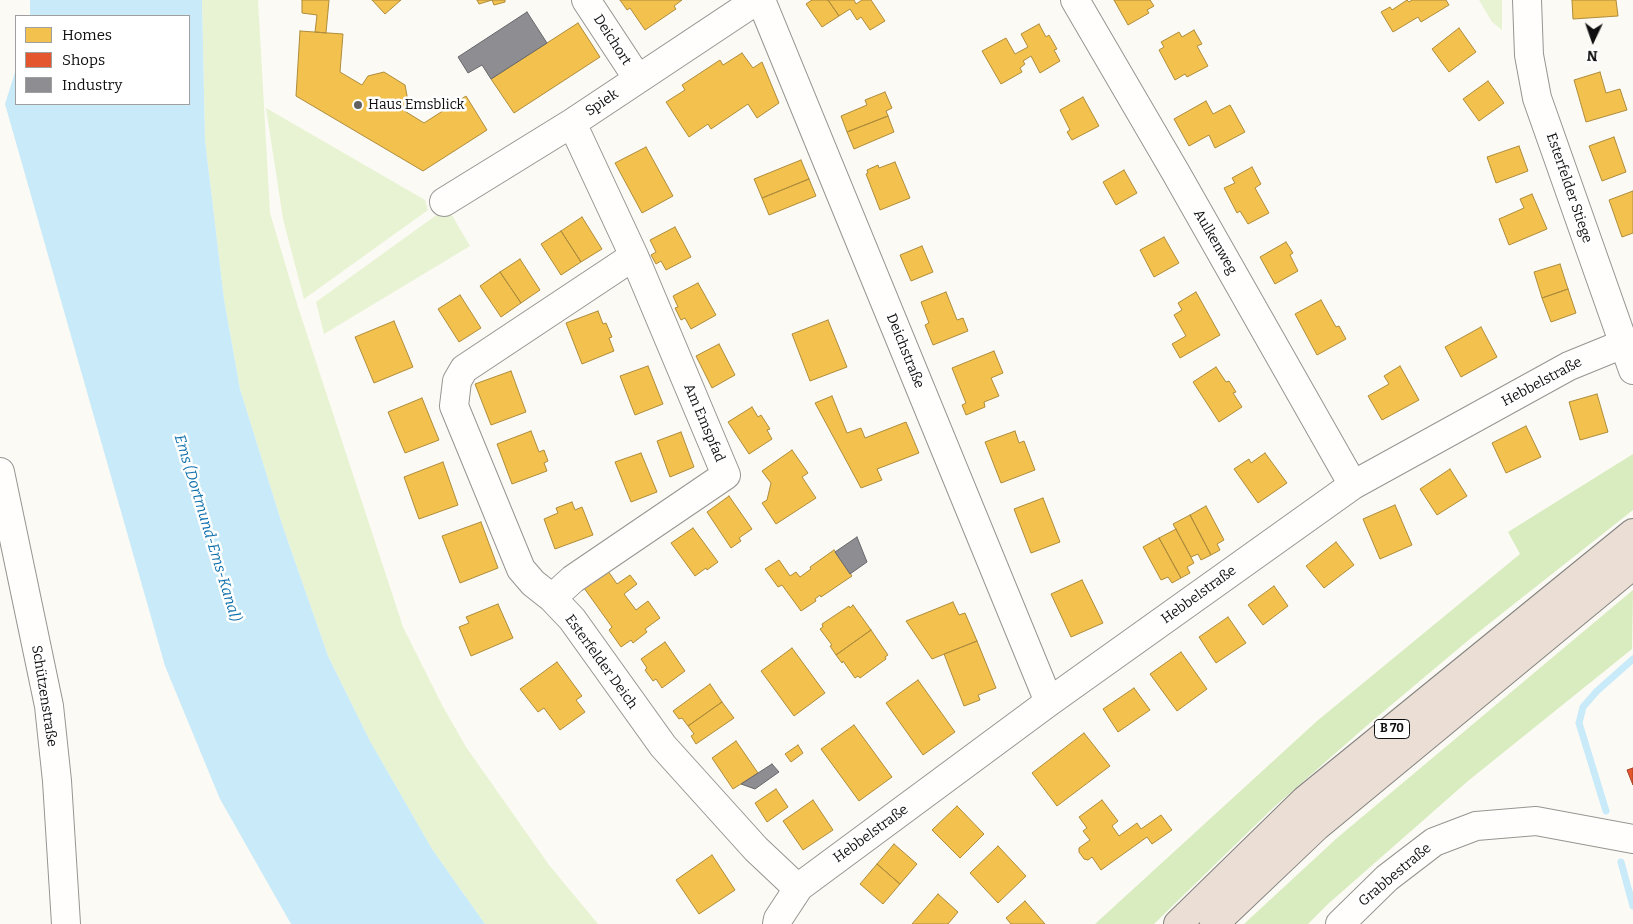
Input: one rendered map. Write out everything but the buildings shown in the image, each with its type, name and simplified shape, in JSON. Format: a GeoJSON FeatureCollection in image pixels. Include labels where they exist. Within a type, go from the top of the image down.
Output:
{"type":"FeatureCollection","features":[{"type":"Feature","properties":{"kind":"highway","name":"B 70"},"geometry":{"type":"LineString","coordinates":[[1178,924],[1305,800],[1628,553]]}},
{"type":"Feature","properties":{"kind":"highway","name":"B 70"},"geometry":{"type":"LineString","coordinates":[[1214,924],[1316,827],[1628,553]]}},
{"type":"Feature","properties":{"kind":"street","name":"Deichort"},"geometry":{"type":"LineString","coordinates":[[586,0],[638,79]]}},
{"type":"Feature","properties":{"kind":"street","name":"Spiek"},"geometry":{"type":"LineString","coordinates":[[444,202],[572,123],[757,0]]}},
{"type":"Feature","properties":{"kind":"street","name":"Deichstraße"},"geometry":{"type":"LineString","coordinates":[[761,0],[1049,702]]}},
{"type":"Feature","properties":{"kind":"street","name":"Aulkenweg"},"geometry":{"type":"LineString","coordinates":[[1075,0],[1171,165],[1352,485]]}},
{"type":"Feature","properties":{"kind":"street","name":"Esterfelder Stiege"},"geometry":{"type":"LineString","coordinates":[[1526,0],[1529,55],[1537,98],[1633,370]]}},
{"type":"Feature","properties":{"kind":"street","name":"Am Emspfad"},"geometry":{"type":"LineString","coordinates":[[552,598],[573,579],[726,475],[634,256],[572,123]]}},
{"type":"Feature","properties":{"kind":"street","name":"Esterfelder Deich"},"geometry":{"type":"LineString","coordinates":[[634,256],[464,369],[457,381],[454,406],[521,569],[572,620],[663,746],[756,849],[798,887]]}},
{"type":"Feature","properties":{"kind":"street","name":"Hebbelstraße"},"geometry":{"type":"LineString","coordinates":[[798,887],[1049,702],[1352,485],[1569,366],[1623,344]]}},
{"type":"Feature","properties":{"kind":"street","name":"Schützenstraße"},"geometry":{"type":"LineString","coordinates":[[0,472],[48,706],[57,781],[66,924]]}},
{"type":"Feature","properties":{"kind":"street","name":"Grabbestraße"},"geometry":{"type":"LineString","coordinates":[[1340,924],[1387,878],[1434,842],[1476,826],[1536,822],[1593,830],[1633,839]]}},
{"type":"Feature","properties":{"kind":"street"},"geometry":{"type":"LineString","coordinates":[[777,924],[778,919],[798,887]]}},
{"type":"Feature","properties":{"kind":"street"},"geometry":{"type":"LineString","coordinates":[[66,924],[89,924]]}},
{"type":"Feature","properties":{"kind":"green space"},"geometry":{"type":"Polygon","coordinates":[[[202,0],[258,0],[270,213],[298,307],[403,627],[442,705],[466,747],[549,865],[598,924],[485,924],[432,849],[370,741],[328,656],[283,527],[240,389],[224,299],[205,140],[202,0]]]}},
{"type":"Feature","properties":{"kind":"green space"},"geometry":{"type":"Polygon","coordinates":[[[1479,0],[1502,0],[1502,30],[1492,22],[1479,0]]]}},
{"type":"Feature","properties":{"kind":"green space"},"geometry":{"type":"Polygon","coordinates":[[[266,108],[425,200],[428,210],[304,299],[283,219],[266,108]]]}},
{"type":"Feature","properties":{"kind":"green space"},"geometry":{"type":"Polygon","coordinates":[[[442,211],[450,212],[470,246],[324,334],[316,302],[442,211]]]}},
{"type":"Feature","properties":{"kind":"green space"},"geometry":{"type":"Polygon","coordinates":[[[1633,454],[1633,510],[1471,638],[1371,722],[1273,808],[1154,924],[1095,924],[1317,721],[1520,554],[1508,532],[1633,454]]]}},
{"type":"Feature","properties":{"kind":"green space"},"geometry":{"type":"Polygon","coordinates":[[[1633,590],[1632,649],[1468,781],[1328,904],[1308,924],[1244,924],[1337,838],[1633,590]]]}},
{"type":"Feature","properties":{"kind":"water","name":"Ems (Dortmund-Ems-Kanal)"},"geometry":{"type":"Polygon","coordinates":[[[30,0],[202,0],[205,140],[224,299],[240,389],[283,527],[328,656],[370,741],[432,849],[485,924],[291,924],[220,799],[165,666],[5,104],[15,72],[15,105],[190,105],[190,15],[30,15],[30,0]]]}},
{"type":"Feature","properties":{"kind":"waterway"},"geometry":{"type":"LineString","coordinates":[[1606,811],[1579,723],[1583,707],[1597,691],[1633,659]]}},
{"type":"Feature","properties":{"kind":"waterway"},"geometry":{"type":"LineString","coordinates":[[1621,862],[1633,906]]}},
{"type":"Feature","properties":{"kind":"place","name":"Haus Emsblick"},"geometry":{"type":"Point","coordinates":[358,105]}}]}
